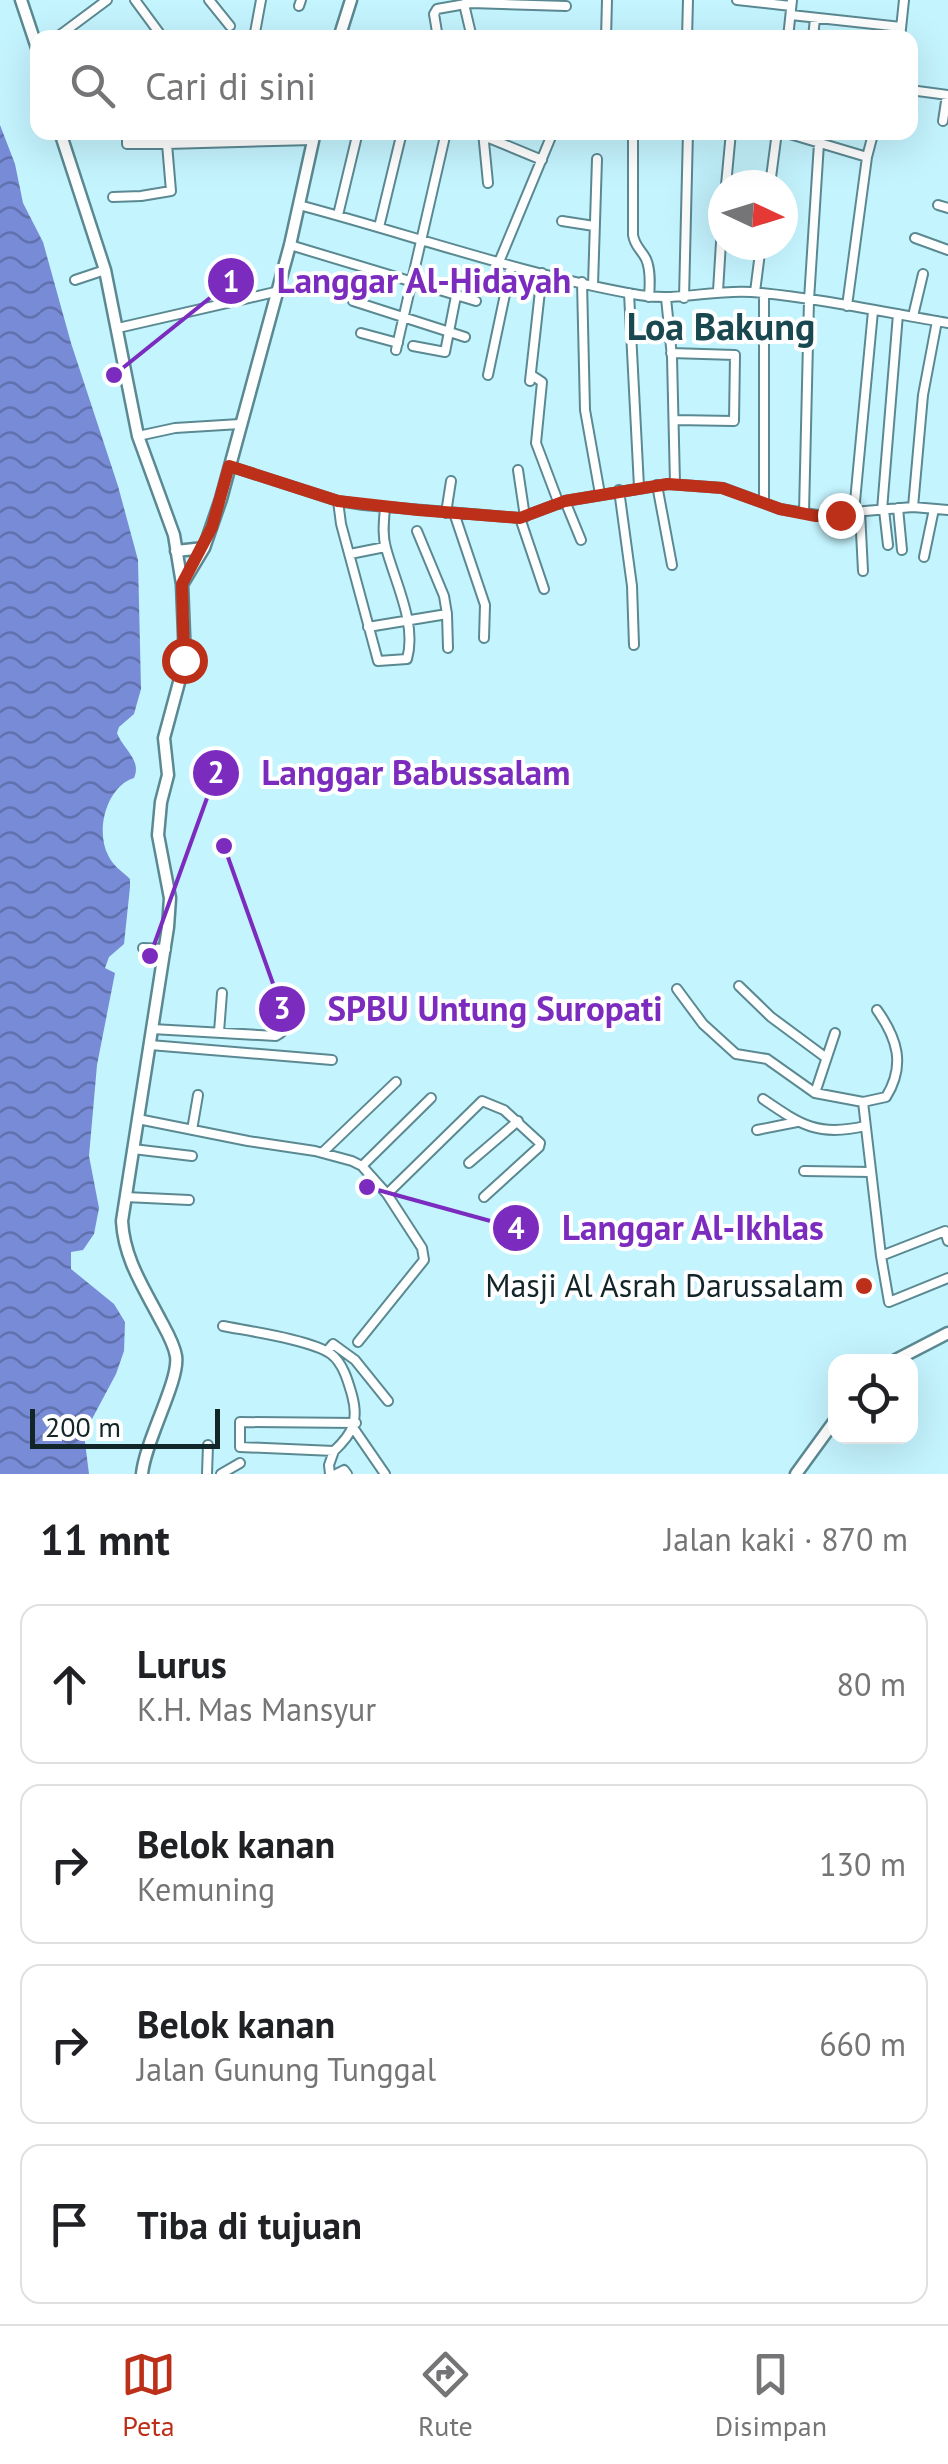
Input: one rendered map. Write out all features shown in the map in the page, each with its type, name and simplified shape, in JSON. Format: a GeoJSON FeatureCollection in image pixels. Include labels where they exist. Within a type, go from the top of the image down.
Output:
{"type":"FeatureCollection","features":[{"type":"Feature","properties":{"kind":"main road"},"geometry":{"type":"LineString","coordinates":[[22,0],[31,30]]}},
{"type":"Feature","properties":{"kind":"main road"},"geometry":{"type":"LineString","coordinates":[[342,30],[351,0]]}},
{"type":"Feature","properties":{"kind":"main road"},"geometry":{"type":"LineString","coordinates":[[63,140],[104,270],[138,436],[165,508],[182,584],[184,660],[164,738],[168,776],[158,835],[170,898],[166,950],[125,1197],[123,1238],[128,1259],[176,1357],[174,1376],[153,1426],[142,1474]]}},
{"type":"Feature","properties":{"kind":"main road"},"geometry":{"type":"LineString","coordinates":[[182,584],[204,548],[229,466],[290,245],[313,140]]}},
{"type":"Feature","properties":{"kind":"main road"},"geometry":{"type":"LineString","coordinates":[[176,551],[204,548]]}},
{"type":"Feature","properties":{"kind":"main road"},"geometry":{"type":"LineString","coordinates":[[907,1354],[948,1333]]}},
{"type":"Feature","properties":{"kind":"main road"},"geometry":{"type":"LineString","coordinates":[[796,1474],[828,1430]]}},
{"type":"Feature","properties":{"kind":"street"},"geometry":{"type":"LineString","coordinates":[[67,30],[108,0]]}},
{"type":"Feature","properties":{"kind":"street"},"geometry":{"type":"LineString","coordinates":[[134,0],[158,30]]}},
{"type":"Feature","properties":{"kind":"street"},"geometry":{"type":"LineString","coordinates":[[210,0],[230,26]]}},
{"type":"Feature","properties":{"kind":"street"},"geometry":{"type":"LineString","coordinates":[[255,30],[261,0]]}},
{"type":"Feature","properties":{"kind":"street"},"geometry":{"type":"LineString","coordinates":[[606,30],[607,0]]}},
{"type":"Feature","properties":{"kind":"street"},"geometry":{"type":"LineString","coordinates":[[688,0],[688,30]]}},
{"type":"Feature","properties":{"kind":"street"},"geometry":{"type":"LineString","coordinates":[[736,0],[791,7],[816,18],[901,26]]}},
{"type":"Feature","properties":{"kind":"street"},"geometry":{"type":"LineString","coordinates":[[901,30],[904,0]]}},
{"type":"Feature","properties":{"kind":"street"},"geometry":{"type":"LineString","coordinates":[[437,30],[436,10],[469,2],[566,6]]}},
{"type":"Feature","properties":{"kind":"street"},"geometry":{"type":"LineString","coordinates":[[469,2],[471,30]]}},
{"type":"Feature","properties":{"kind":"street"},"geometry":{"type":"LineString","coordinates":[[814,30],[816,18]]}},
{"type":"Feature","properties":{"kind":"street"},"geometry":{"type":"LineString","coordinates":[[858,30],[859,22]]}},
{"type":"Feature","properties":{"kind":"street"},"geometry":{"type":"LineString","coordinates":[[918,91],[948,95],[942,121]]}},
{"type":"Feature","properties":{"kind":"street"},"geometry":{"type":"LineString","coordinates":[[127,140],[127,144],[240,140]]}},
{"type":"Feature","properties":{"kind":"street"},"geometry":{"type":"LineString","coordinates":[[338,215],[356,140]]}},
{"type":"Feature","properties":{"kind":"street"},"geometry":{"type":"LineString","coordinates":[[379,227],[400,140]]}},
{"type":"Feature","properties":{"kind":"street"},"geometry":{"type":"LineString","coordinates":[[361,334],[396,346],[444,140]]}},
{"type":"Feature","properties":{"kind":"street"},"geometry":{"type":"LineString","coordinates":[[484,140],[488,184]]}},
{"type":"Feature","properties":{"kind":"street"},"geometry":{"type":"LineString","coordinates":[[497,140],[542,160]]}},
{"type":"Feature","properties":{"kind":"street"},"geometry":{"type":"LineString","coordinates":[[499,262],[550,140]]}},
{"type":"Feature","properties":{"kind":"street"},"geometry":{"type":"LineString","coordinates":[[633,140],[632,235],[648,266],[650,297]]}},
{"type":"Feature","properties":{"kind":"street"},"geometry":{"type":"LineString","coordinates":[[684,298],[688,140]]}},
{"type":"Feature","properties":{"kind":"street"},"geometry":{"type":"LineString","coordinates":[[728,170],[731,140]]}},
{"type":"Feature","properties":{"kind":"street"},"geometry":{"type":"LineString","coordinates":[[773,170],[778,140]]}},
{"type":"Feature","properties":{"kind":"street"},"geometry":{"type":"LineString","coordinates":[[808,140],[867,157]]}},
{"type":"Feature","properties":{"kind":"street"},"geometry":{"type":"LineString","coordinates":[[847,306],[871,140]]}},
{"type":"Feature","properties":{"kind":"street"},"geometry":{"type":"LineString","coordinates":[[804,513],[809,300],[819,143]]}},
{"type":"Feature","properties":{"kind":"street"},"geometry":{"type":"LineString","coordinates":[[114,197],[170,191],[167,144]]}},
{"type":"Feature","properties":{"kind":"street"},"geometry":{"type":"LineString","coordinates":[[593,285],[597,160]]}},
{"type":"Feature","properties":{"kind":"street"},"geometry":{"type":"LineString","coordinates":[[300,205],[512,266],[629,294],[684,298],[718,290],[760,293],[948,324]]}},
{"type":"Feature","properties":{"kind":"street"},"geometry":{"type":"LineString","coordinates":[[562,221],[594,226]]}},
{"type":"Feature","properties":{"kind":"street"},"geometry":{"type":"LineString","coordinates":[[915,238],[948,250]]}},
{"type":"Feature","properties":{"kind":"street"},"geometry":{"type":"LineString","coordinates":[[290,245],[476,302]]}},
{"type":"Feature","properties":{"kind":"street"},"geometry":{"type":"LineString","coordinates":[[718,290],[720,260]]}},
{"type":"Feature","properties":{"kind":"street"},"geometry":{"type":"LineString","coordinates":[[761,260],[764,503]]}},
{"type":"Feature","properties":{"kind":"street"},"geometry":{"type":"LineString","coordinates":[[488,374],[512,266]]}},
{"type":"Feature","properties":{"kind":"street"},"geometry":{"type":"LineString","coordinates":[[75,280],[104,270]]}},
{"type":"Feature","properties":{"kind":"street"},"geometry":{"type":"LineString","coordinates":[[542,273],[531,378],[542,382],[536,443],[580,540]]}},
{"type":"Feature","properties":{"kind":"street"},"geometry":{"type":"LineString","coordinates":[[913,316],[923,274]]}},
{"type":"Feature","properties":{"kind":"street"},"geometry":{"type":"LineString","coordinates":[[582,282],[585,410],[600,494]]}},
{"type":"Feature","properties":{"kind":"street"},"geometry":{"type":"LineString","coordinates":[[118,328],[275,292]]}},
{"type":"Feature","properties":{"kind":"street"},"geometry":{"type":"LineString","coordinates":[[629,294],[639,487]]}},
{"type":"Feature","properties":{"kind":"street"},"geometry":{"type":"LineString","coordinates":[[414,346],[444,352],[456,296]]}},
{"type":"Feature","properties":{"kind":"street"},"geometry":{"type":"LineString","coordinates":[[666,298],[672,352],[675,484]]}},
{"type":"Feature","properties":{"kind":"street"},"geometry":{"type":"LineString","coordinates":[[353,301],[466,338]]}},
{"type":"Feature","properties":{"kind":"street"},"geometry":{"type":"LineString","coordinates":[[863,571],[857,512],[873,310]]}},
{"type":"Feature","properties":{"kind":"street"},"geometry":{"type":"LineString","coordinates":[[888,545],[883,510],[898,314]]}},
{"type":"Feature","properties":{"kind":"street"},"geometry":{"type":"LineString","coordinates":[[913,506],[923,396],[936,321]]}},
{"type":"Feature","properties":{"kind":"street"},"geometry":{"type":"LineString","coordinates":[[672,352],[734,353],[736,394],[736,418],[731,422],[674,420]]}},
{"type":"Feature","properties":{"kind":"street"},"geometry":{"type":"LineString","coordinates":[[138,436],[175,428],[240,424]]}},
{"type":"Feature","properties":{"kind":"street"},"geometry":{"type":"LineString","coordinates":[[229,466],[338,501],[450,513],[522,517],[562,502],[675,484],[722,488],[804,513],[828,515],[913,506],[948,510]]}},
{"type":"Feature","properties":{"kind":"street"},"geometry":{"type":"LineString","coordinates":[[518,470],[522,517],[544,589]]}},
{"type":"Feature","properties":{"kind":"street"},"geometry":{"type":"LineString","coordinates":[[451,481],[450,513],[485,605],[484,638]]}},
{"type":"Feature","properties":{"kind":"street"},"geometry":{"type":"LineString","coordinates":[[657,485],[672,564]]}},
{"type":"Feature","properties":{"kind":"street"},"geometry":{"type":"LineString","coordinates":[[619,490],[632,586],[634,644]]}},
{"type":"Feature","properties":{"kind":"street"},"geometry":{"type":"LineString","coordinates":[[338,501],[378,661],[406,659],[406,620],[385,547],[385,508]]}},
{"type":"Feature","properties":{"kind":"street"},"geometry":{"type":"LineString","coordinates":[[898,508],[902,550]]}},
{"type":"Feature","properties":{"kind":"street"},"geometry":{"type":"LineString","coordinates":[[924,557],[934,508]]}},
{"type":"Feature","properties":{"kind":"street"},"geometry":{"type":"LineString","coordinates":[[417,531],[444,596],[448,648]]}},
{"type":"Feature","properties":{"kind":"street"},"geometry":{"type":"LineString","coordinates":[[350,554],[385,547]]}},
{"type":"Feature","properties":{"kind":"street"},"geometry":{"type":"LineString","coordinates":[[368,627],[446,614]]}},
{"type":"Feature","properties":{"kind":"street"},"geometry":{"type":"LineString","coordinates":[[143,948],[166,950]]}},
{"type":"Feature","properties":{"kind":"street"},"geometry":{"type":"LineString","coordinates":[[739,986],[770,1018],[825,1057]]}},
{"type":"Feature","properties":{"kind":"street"},"geometry":{"type":"LineString","coordinates":[[677,989],[729,1050],[740,1056],[767,1059],[814,1094],[862,1102],[886,1097],[897,1070],[896,1040],[877,1010]]}},
{"type":"Feature","properties":{"kind":"street"},"geometry":{"type":"LineString","coordinates":[[220,1032],[222,993]]}},
{"type":"Feature","properties":{"kind":"street"},"geometry":{"type":"LineString","coordinates":[[152,1029],[266,1036],[284,1032],[290,1021],[292,996]]}},
{"type":"Feature","properties":{"kind":"street"},"geometry":{"type":"LineString","coordinates":[[814,1094],[835,1033]]}},
{"type":"Feature","properties":{"kind":"street"},"geometry":{"type":"LineString","coordinates":[[150,1045],[332,1060]]}},
{"type":"Feature","properties":{"kind":"street"},"geometry":{"type":"LineString","coordinates":[[324,1152],[396,1082]]}},
{"type":"Feature","properties":{"kind":"street"},"geometry":{"type":"LineString","coordinates":[[192,1130],[198,1095]]}},
{"type":"Feature","properties":{"kind":"street"},"geometry":{"type":"LineString","coordinates":[[362,1166],[431,1098]]}},
{"type":"Feature","properties":{"kind":"street"},"geometry":{"type":"LineString","coordinates":[[763,1099],[796,1122],[820,1131],[865,1126]]}},
{"type":"Feature","properties":{"kind":"street"},"geometry":{"type":"LineString","coordinates":[[387,1194],[478,1102],[485,1101],[518,1121],[540,1142],[540,1147],[484,1198]]}},
{"type":"Feature","properties":{"kind":"street"},"geometry":{"type":"LineString","coordinates":[[862,1102],[888,1302]]}},
{"type":"Feature","properties":{"kind":"street"},"geometry":{"type":"LineString","coordinates":[[138,1119],[324,1152],[362,1166],[387,1194],[422,1248],[424,1260],[358,1342]]}},
{"type":"Feature","properties":{"kind":"street"},"geometry":{"type":"LineString","coordinates":[[470,1163],[518,1121]]}},
{"type":"Feature","properties":{"kind":"street"},"geometry":{"type":"LineString","coordinates":[[757,1130],[796,1122]]}},
{"type":"Feature","properties":{"kind":"street"},"geometry":{"type":"LineString","coordinates":[[133,1149],[192,1156]]}},
{"type":"Feature","properties":{"kind":"street"},"geometry":{"type":"LineString","coordinates":[[804,1171],[871,1172]]}},
{"type":"Feature","properties":{"kind":"street"},"geometry":{"type":"LineString","coordinates":[[125,1197],[189,1200]]}},
{"type":"Feature","properties":{"kind":"street"},"geometry":{"type":"LineString","coordinates":[[881,1256],[946,1230],[948,1241]]}},
{"type":"Feature","properties":{"kind":"street"},"geometry":{"type":"LineString","coordinates":[[877,1306],[948,1278]]}},
{"type":"Feature","properties":{"kind":"street"},"geometry":{"type":"LineString","coordinates":[[223,1326],[327,1352],[344,1372],[353,1398],[355,1426],[384,1474]]}},
{"type":"Feature","properties":{"kind":"street"},"geometry":{"type":"LineString","coordinates":[[327,1352],[333,1344],[344,1350],[388,1401]]}},
{"type":"Feature","properties":{"kind":"street"},"geometry":{"type":"LineString","coordinates":[[334,1451],[240,1448],[238,1427],[244,1420],[355,1426]]}},
{"type":"Feature","properties":{"kind":"street"},"geometry":{"type":"LineString","coordinates":[[347,1474],[342,1470],[333,1474],[329,1465],[334,1451],[355,1426]]}},
{"type":"Feature","properties":{"kind":"street"},"geometry":{"type":"LineString","coordinates":[[207,1474],[208,1445]]}},
{"type":"Feature","properties":{"kind":"street"},"geometry":{"type":"LineString","coordinates":[[221,1474],[240,1463]]}},
{"type":"Feature","properties":{"kind":"water"},"geometry":{"type":"Polygon","coordinates":[[[0,125],[15,164],[23,203],[43,242],[138,560],[141,689],[134,714],[117,733],[134,760],[136,772],[110,799],[103,822],[108,855],[130,879],[130,887],[124,944],[109,957],[105,968],[115,973],[97,1065],[89,1156],[99,1208],[94,1234],[83,1250],[71,1252],[71,1269],[114,1304],[125,1322],[124,1351],[116,1374],[84,1434],[89,1474],[0,1474],[0,125]]]}},
{"type":"Feature","properties":{"kind":"place","name":"Langgar Al-Hidayah"},"geometry":{"type":"Point","coordinates":[114,375]}},
{"type":"Feature","properties":{"kind":"place","name":"SPBU Untung Suropati"},"geometry":{"type":"Point","coordinates":[224,846]}},
{"type":"Feature","properties":{"kind":"place","name":"Langgar Babussalam"},"geometry":{"type":"Point","coordinates":[150,956]}},
{"type":"Feature","properties":{"kind":"place","name":"Langgar Al-Ikhlas"},"geometry":{"type":"Point","coordinates":[367,1187]}},
{"type":"Feature","properties":{"kind":"place","name":"Masji Al Asrah Darussalam"},"geometry":{"type":"Point","coordinates":[864,1286]}},
{"type":"Feature","properties":{"kind":"district","name":"Loa Bakung"},"geometry":{"type":"Point","coordinates":[721,327]}},
{"type":"Feature","properties":{"kind":"route"},"geometry":{"type":"LineString","coordinates":[[184,660],[182,584],[204,548],[229,466],[363,506],[520,518],[565,501],[668,484],[722,488],[780,509],[816,516],[840,515]]}}]}
